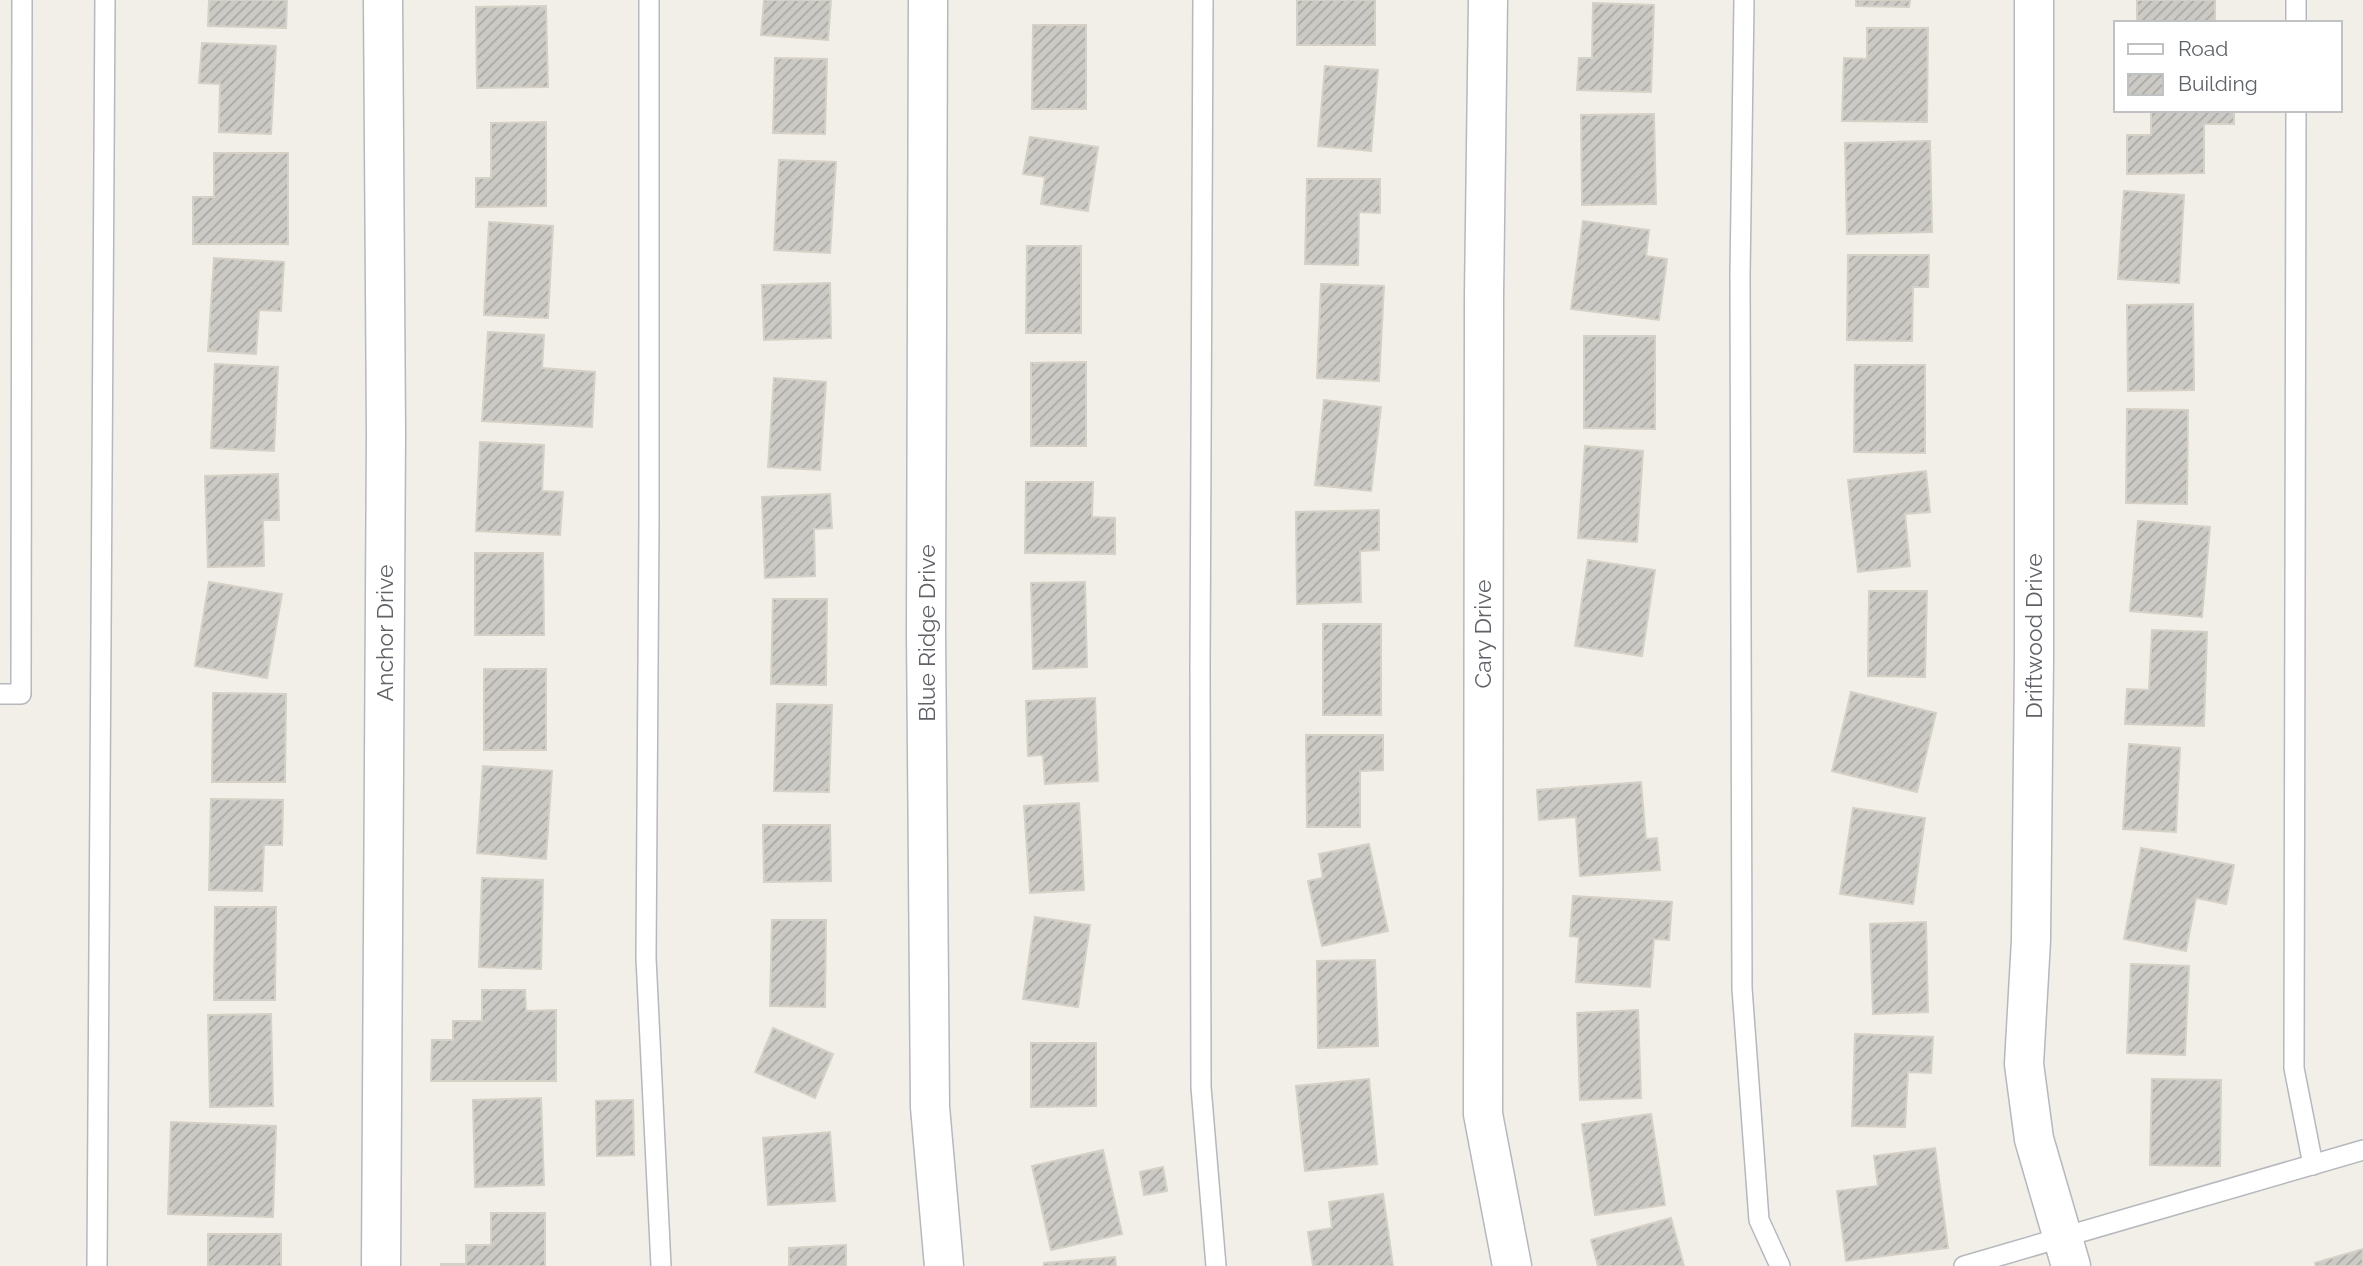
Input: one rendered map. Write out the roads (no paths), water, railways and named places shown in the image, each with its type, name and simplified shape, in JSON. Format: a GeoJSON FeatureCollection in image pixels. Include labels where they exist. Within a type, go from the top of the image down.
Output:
{"type":"FeatureCollection","features":[{"type":"Feature","properties":{"kind":"street","name":"Anchor Drive"},"geometry":{"type":"LineString","coordinates":[[381,1266],[386,461],[383,0]]}},
{"type":"Feature","properties":{"kind":"street","name":"Blue Ridge Drive"},"geometry":{"type":"LineString","coordinates":[[928,0],[926,632],[930,1107],[944,1266]]}},
{"type":"Feature","properties":{"kind":"street","name":"Cary Drive"},"geometry":{"type":"LineString","coordinates":[[1488,0],[1483,297],[1483,1114],[1512,1266]]}},
{"type":"Feature","properties":{"kind":"street","name":"Driftwood Drive"},"geometry":{"type":"LineString","coordinates":[[2034,0],[2034,660],[2031,940],[2024,1064],[2034,1139],[2067,1252]]}},
{"type":"Feature","properties":{"kind":"lane"},"geometry":{"type":"LineString","coordinates":[[0,694],[21,694],[22,0]]}},
{"type":"Feature","properties":{"kind":"lane"},"geometry":{"type":"LineString","coordinates":[[97,1266],[105,0]]}},
{"type":"Feature","properties":{"kind":"lane"},"geometry":{"type":"LineString","coordinates":[[649,0],[646,958],[661,1266]]}},
{"type":"Feature","properties":{"kind":"lane"},"geometry":{"type":"LineString","coordinates":[[1203,0],[1201,1074],[1216,1266]]}},
{"type":"Feature","properties":{"kind":"lane"},"geometry":{"type":"LineString","coordinates":[[1744,0],[1741,275],[1742,988],[1759,1220],[1780,1266]]}},
{"type":"Feature","properties":{"kind":"lane"},"geometry":{"type":"LineString","coordinates":[[2296,0],[2296,21]]}},
{"type":"Feature","properties":{"kind":"lane"},"geometry":{"type":"LineString","coordinates":[[2296,112],[2294,1068],[2313,1165]]}},
{"type":"Feature","properties":{"kind":"lane"},"geometry":{"type":"LineString","coordinates":[[1964,1266],[2067,1252],[2313,1165],[2363,1150]]}}]}
